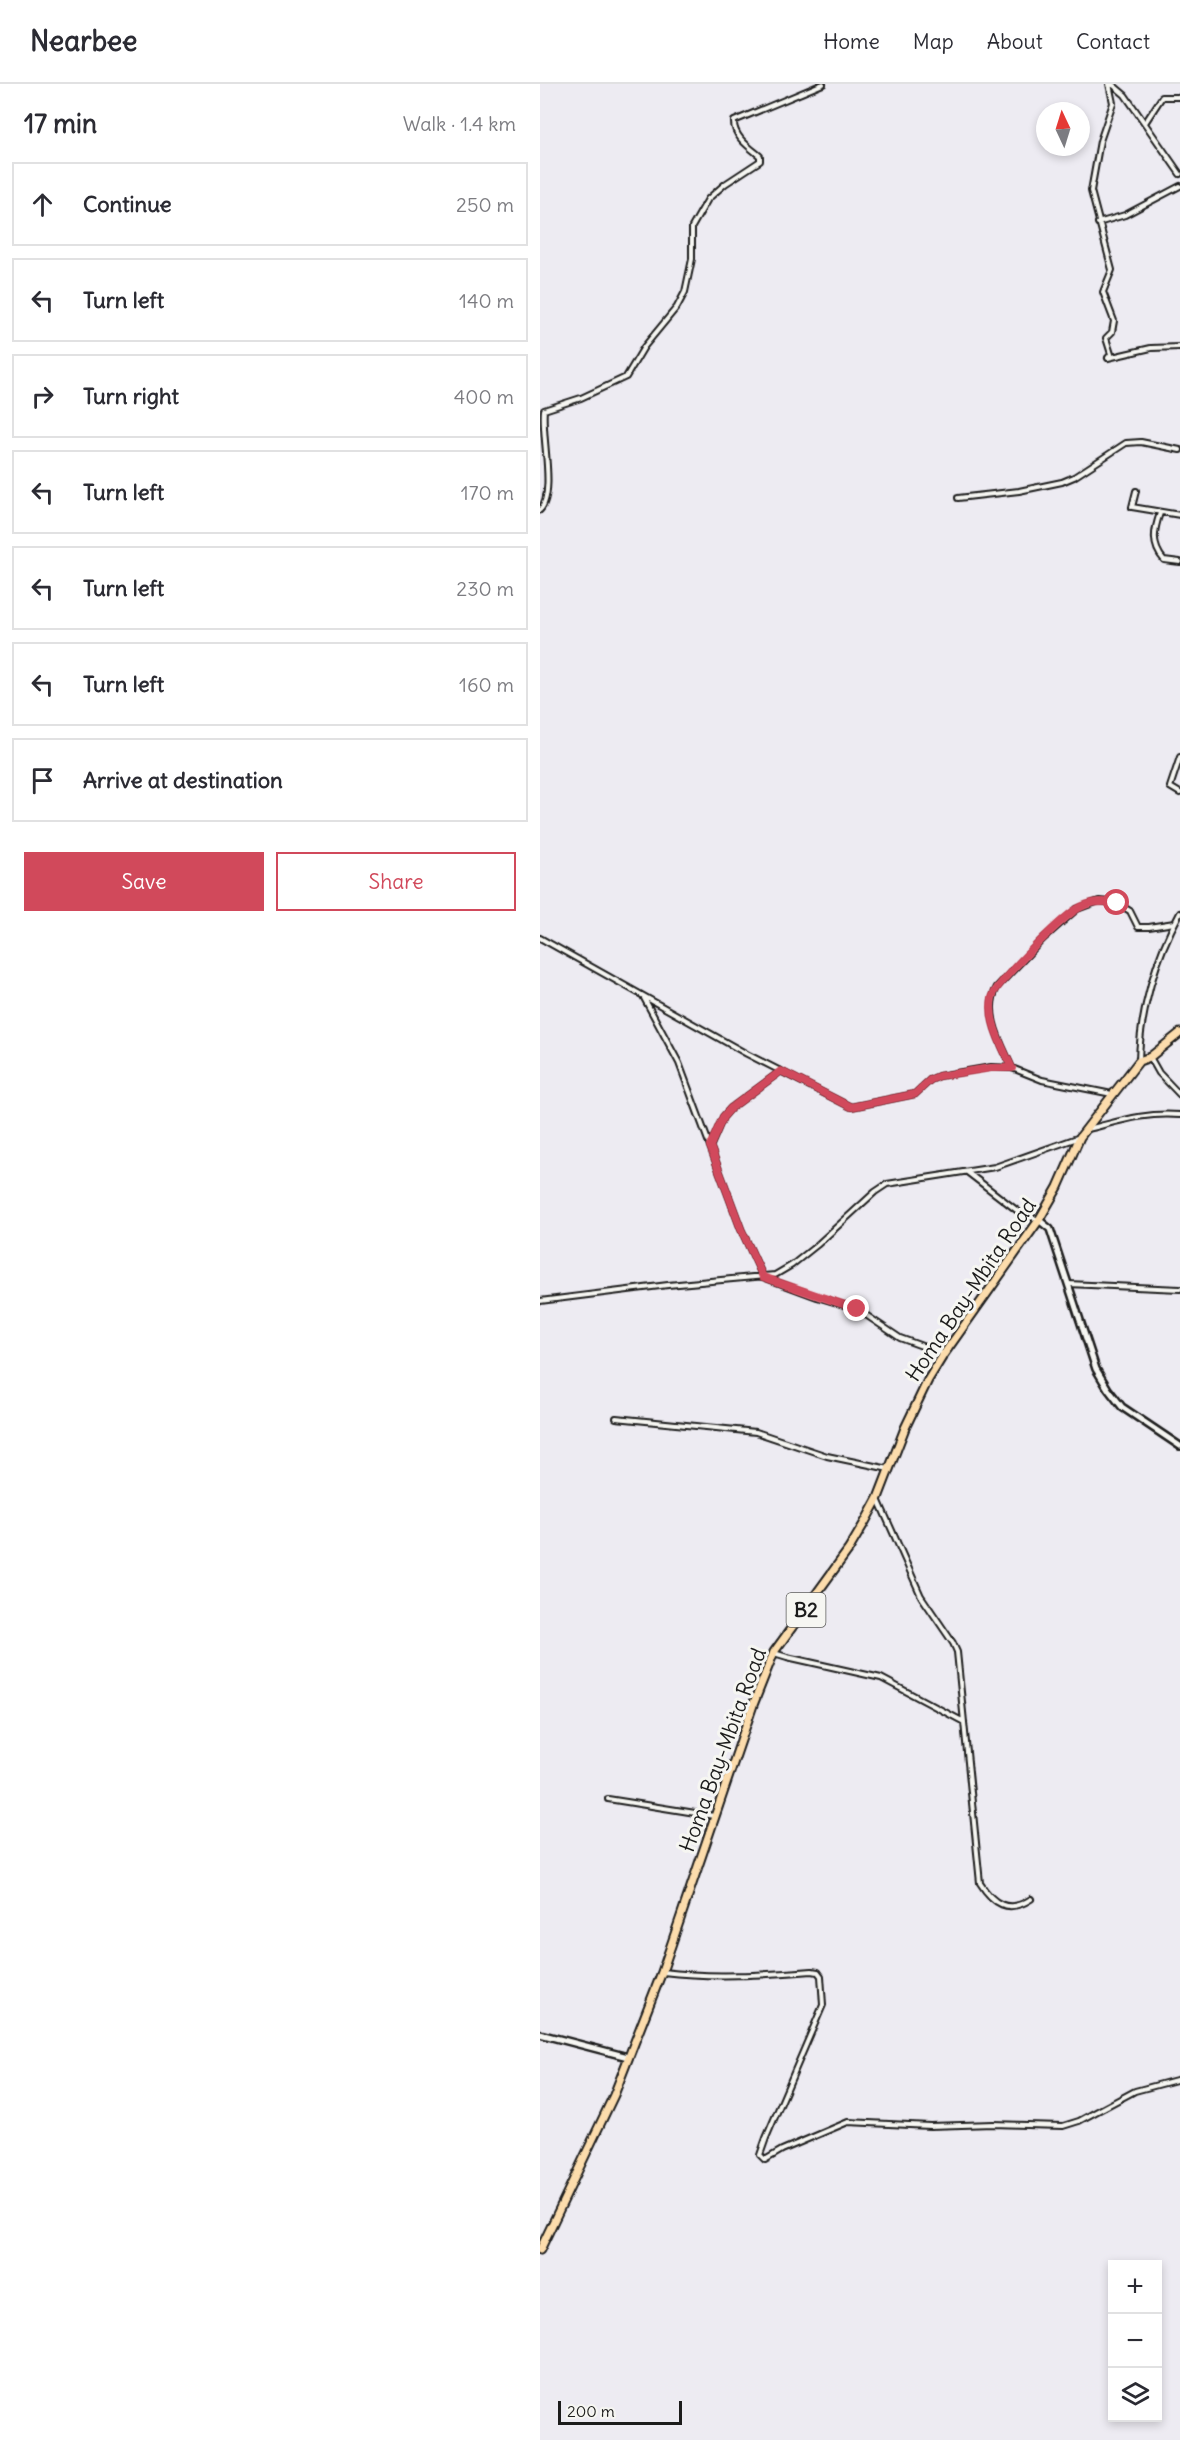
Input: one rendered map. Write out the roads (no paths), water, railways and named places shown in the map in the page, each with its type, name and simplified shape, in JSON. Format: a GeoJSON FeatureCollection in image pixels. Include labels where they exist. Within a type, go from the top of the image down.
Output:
{"type":"FeatureCollection","features":[{"type":"Feature","properties":{"kind":"highway","name":"Homa Bay-Mbita Road"},"geometry":{"type":"LineString","coordinates":[[540,2250],[588,2154],[662,1972],[714,1816],[774,1652],[849,1549],[878,1498],[909,1419],[944,1354],[1039,1220],[1058,1187],[1080,1137],[1139,1061],[1150,1056],[1180,1033]]}},
{"type":"Feature","properties":{"kind":"street"},"geometry":{"type":"LineString","coordinates":[[540,510],[545,505],[548,489],[544,410],[581,398],[626,377],[644,347],[677,307],[685,292],[692,259],[692,227],[708,199],[760,161],[760,156],[742,142],[733,125],[734,121],[823,84]]}},
{"type":"Feature","properties":{"kind":"street"},"geometry":{"type":"LineString","coordinates":[[1110,84],[1125,95],[1180,174]]}},
{"type":"Feature","properties":{"kind":"street"},"geometry":{"type":"LineString","coordinates":[[1110,84],[1113,103],[1100,141],[1091,191],[1112,270],[1103,292],[1114,321],[1112,332],[1106,338],[1111,354],[1108,358],[1150,348],[1180,347]]}},
{"type":"Feature","properties":{"kind":"street"},"geometry":{"type":"LineString","coordinates":[[1145,123],[1162,97],[1180,98]]}},
{"type":"Feature","properties":{"kind":"street"},"geometry":{"type":"LineString","coordinates":[[1098,224],[1125,215],[1180,186]]}},
{"type":"Feature","properties":{"kind":"street"},"geometry":{"type":"LineString","coordinates":[[958,498],[1019,491],[1062,482],[1074,477],[1126,443],[1141,442],[1180,450]]}},
{"type":"Feature","properties":{"kind":"street"},"geometry":{"type":"LineString","coordinates":[[1136,491],[1132,507],[1180,516]]}},
{"type":"Feature","properties":{"kind":"street"},"geometry":{"type":"LineString","coordinates":[[1161,513],[1154,529],[1155,544],[1164,560],[1180,562]]}},
{"type":"Feature","properties":{"kind":"street"},"geometry":{"type":"LineString","coordinates":[[1180,757],[1170,787],[1180,793]]}},
{"type":"Feature","properties":{"kind":"street"},"geometry":{"type":"LineString","coordinates":[[1012,1068],[995,1028],[991,1006],[992,995],[1043,939],[1077,909],[1099,901],[1117,903],[1130,911],[1138,927],[1174,923]]}},
{"type":"Feature","properties":{"kind":"street"},"geometry":{"type":"LineString","coordinates":[[1139,1061],[1139,1041],[1150,988],[1160,955],[1180,913]]}},
{"type":"Feature","properties":{"kind":"street"},"geometry":{"type":"LineString","coordinates":[[540,938],[644,997],[851,1107],[915,1094],[930,1080],[939,1076],[991,1068],[1012,1068],[1042,1080],[1112,1094]]}},
{"type":"Feature","properties":{"kind":"street"},"geometry":{"type":"LineString","coordinates":[[644,997],[679,1063],[741,1229],[763,1277],[857,1309],[900,1338],[944,1354]]}},
{"type":"Feature","properties":{"kind":"street"},"geometry":{"type":"LineString","coordinates":[[1150,1056],[1159,1073],[1180,1095]]}},
{"type":"Feature","properties":{"kind":"street"},"geometry":{"type":"LineString","coordinates":[[710,1146],[723,1117],[731,1108],[781,1071]]}},
{"type":"Feature","properties":{"kind":"street"},"geometry":{"type":"LineString","coordinates":[[1087,1130],[1141,1115],[1157,1113],[1180,1115]]}},
{"type":"Feature","properties":{"kind":"street"},"geometry":{"type":"LineString","coordinates":[[540,1301],[668,1285],[775,1275],[817,1245],[875,1192],[887,1184],[995,1167],[1080,1137]]}},
{"type":"Feature","properties":{"kind":"street"},"geometry":{"type":"LineString","coordinates":[[967,1172],[1019,1212],[1039,1220],[1050,1229],[1096,1369],[1114,1399],[1122,1407],[1180,1446]]}},
{"type":"Feature","properties":{"kind":"street"},"geometry":{"type":"LineString","coordinates":[[1068,1284],[1180,1289]]}},
{"type":"Feature","properties":{"kind":"street"},"geometry":{"type":"LineString","coordinates":[[616,1418],[756,1432],[827,1456],[889,1469]]}},
{"type":"Feature","properties":{"kind":"street"},"geometry":{"type":"LineString","coordinates":[[878,1498],[921,1596],[957,1652],[980,1883],[989,1898],[1001,1906],[1022,1905],[1031,1899]]}},
{"type":"Feature","properties":{"kind":"street"},"geometry":{"type":"LineString","coordinates":[[774,1652],[806,1662],[881,1677],[964,1722]]}},
{"type":"Feature","properties":{"kind":"street"},"geometry":{"type":"LineString","coordinates":[[608,1799],[714,1816]]}},
{"type":"Feature","properties":{"kind":"street"},"geometry":{"type":"LineString","coordinates":[[662,1972],[685,1975],[764,1975],[812,1971],[818,1972],[821,1976],[823,2005],[766,2138],[760,2155],[765,2160],[782,2150],[848,2122],[930,2126],[993,2124],[1063,2126],[1079,2121],[1135,2091],[1180,2079]]}},
{"type":"Feature","properties":{"kind":"street"},"geometry":{"type":"LineString","coordinates":[[540,2034],[628,2057]]}}]}
